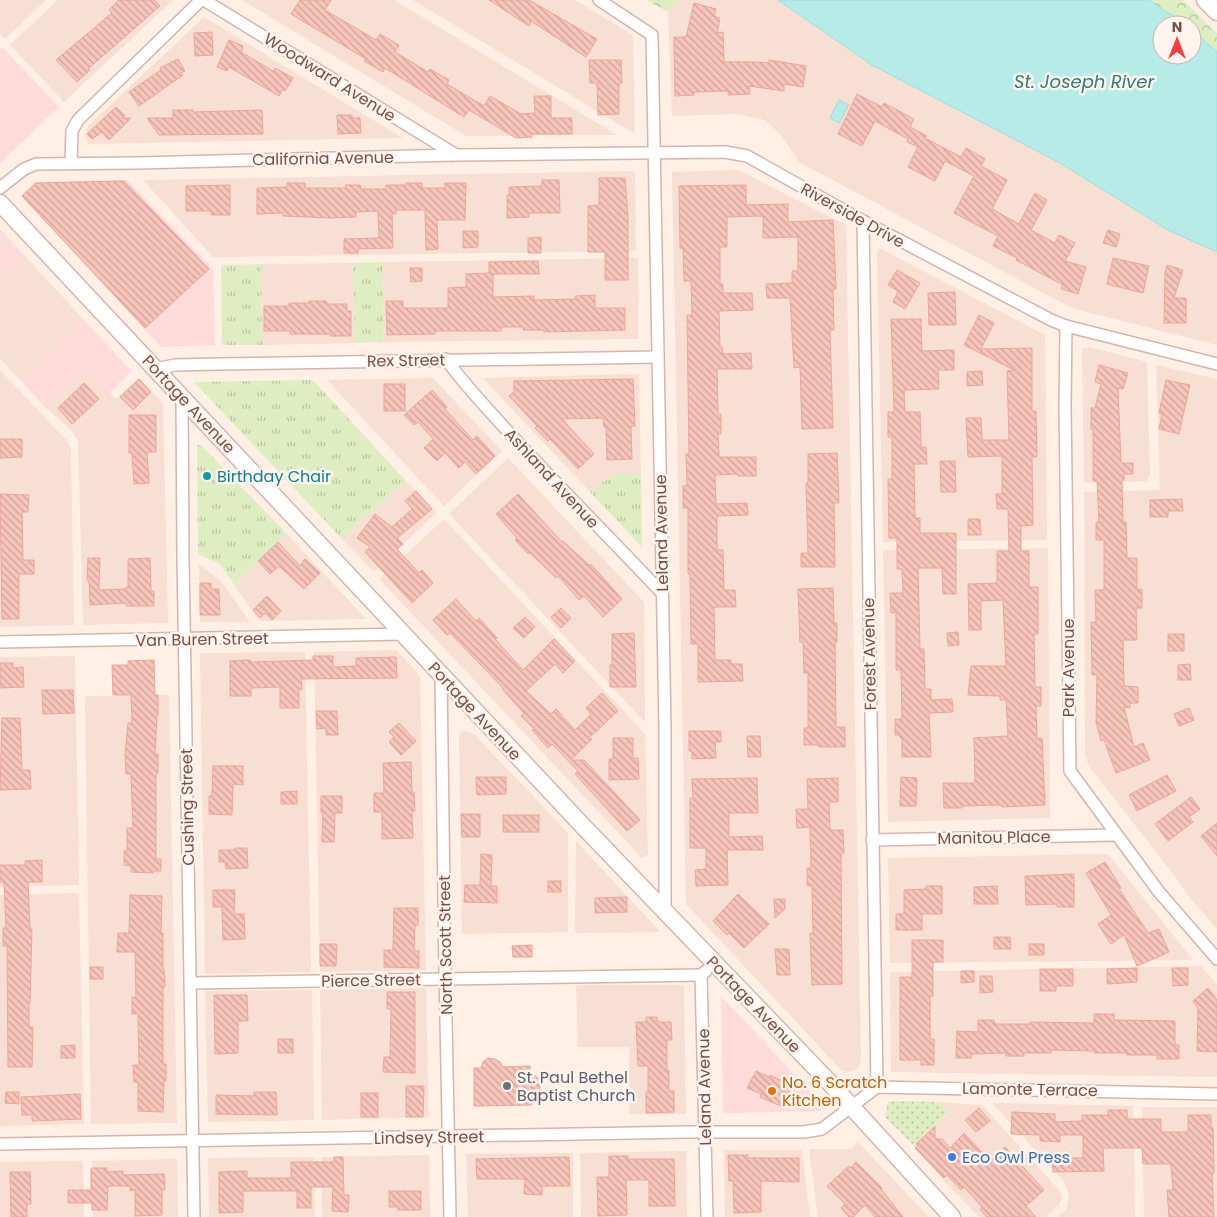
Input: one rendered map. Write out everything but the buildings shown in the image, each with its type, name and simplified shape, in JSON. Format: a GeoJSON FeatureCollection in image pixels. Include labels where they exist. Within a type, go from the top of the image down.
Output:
{"type":"FeatureCollection","features":[{"type":"Feature","properties":{"kind":"main road"},"geometry":{"type":"LineString","coordinates":[[1204,0],[1217,12]]}},
{"type":"Feature","properties":{"kind":"main road","name":"Portage Avenue"},"geometry":{"type":"LineString","coordinates":[[0,203],[665,913],[829,1082],[952,1217]]}},
{"type":"Feature","properties":{"kind":"street","name":"Woodward Avenue"},"geometry":{"type":"LineString","coordinates":[[202,0],[456,155]]}},
{"type":"Feature","properties":{"kind":"street"},"geometry":{"type":"LineString","coordinates":[[71,163],[72,131],[78,120],[202,0]]}},
{"type":"Feature","properties":{"kind":"street"},"geometry":{"type":"LineString","coordinates":[[599,0],[652,35],[654,153]]}},
{"type":"Feature","properties":{"kind":"street","name":"Riverside Drive"},"geometry":{"type":"LineString","coordinates":[[654,153],[725,152],[747,156],[863,221],[1051,320],[1066,326],[1217,364]]}},
{"type":"Feature","properties":{"kind":"street","name":"California Avenue"},"geometry":{"type":"LineString","coordinates":[[0,188],[24,168],[36,164],[456,155],[654,153]]}},
{"type":"Feature","properties":{"kind":"street","name":"Leland Avenue"},"geometry":{"type":"LineString","coordinates":[[654,153],[665,727],[665,913]]}},
{"type":"Feature","properties":{"kind":"street","name":"Forest Avenue"},"geometry":{"type":"LineString","coordinates":[[863,221],[877,1087]]}},
{"type":"Feature","properties":{"kind":"street","name":"Park Avenue"},"geometry":{"type":"LineString","coordinates":[[1066,326],[1065,406],[1070,771],[1159,892],[1217,959]]}},
{"type":"Feature","properties":{"kind":"street","name":"Rex Street"},"geometry":{"type":"LineString","coordinates":[[155,369],[175,365],[446,359],[658,357]]}},
{"type":"Feature","properties":{"kind":"street","name":"Ashland Avenue"},"geometry":{"type":"LineString","coordinates":[[446,359],[458,376],[519,444],[662,593]]}},
{"type":"Feature","properties":{"kind":"street","name":"Cushing Street"},"geometry":{"type":"LineString","coordinates":[[182,396],[184,638],[194,1217]]}},
{"type":"Feature","properties":{"kind":"street","name":"Van Buren Street"},"geometry":{"type":"LineString","coordinates":[[0,642],[404,634]]}},
{"type":"Feature","properties":{"kind":"street","name":"North Scott Street"},"geometry":{"type":"LineString","coordinates":[[441,673],[450,1217]]}},
{"type":"Feature","properties":{"kind":"street","name":"Manitou Place"},"geometry":{"type":"LineString","coordinates":[[872,840],[1116,835]]}},
{"type":"Feature","properties":{"kind":"street"},"geometry":{"type":"LineString","coordinates":[[701,975],[715,963]]}},
{"type":"Feature","properties":{"kind":"street","name":"Leland Avenue"},"geometry":{"type":"LineString","coordinates":[[701,975],[707,1217]]}},
{"type":"Feature","properties":{"kind":"street","name":"Pierce Street"},"geometry":{"type":"LineString","coordinates":[[190,983],[701,975]]}},
{"type":"Feature","properties":{"kind":"street"},"geometry":{"type":"LineString","coordinates":[[851,1108],[877,1087]]}},
{"type":"Feature","properties":{"kind":"street","name":"Lamonte Terrace"},"geometry":{"type":"LineString","coordinates":[[877,1087],[1217,1094]]}},
{"type":"Feature","properties":{"kind":"street","name":"Lindsey Street"},"geometry":{"type":"LineString","coordinates":[[0,1144],[705,1132],[814,1132],[822,1129],[851,1108]]}},
{"type":"Feature","properties":{"kind":"shaded area"},"geometry":{"type":"Polygon","coordinates":[[[0,0],[46,0],[5,39],[0,33],[0,0]]]}},
{"type":"Feature","properties":{"kind":"shaded area"},"geometry":{"type":"Polygon","coordinates":[[[58,0],[173,0],[64,102],[10,45],[58,0]]]}},
{"type":"Feature","properties":{"kind":"shaded area"},"geometry":{"type":"Polygon","coordinates":[[[242,0],[394,0],[617,135],[466,136],[242,0]]]}},
{"type":"Feature","properties":{"kind":"shaded area"},"geometry":{"type":"Polygon","coordinates":[[[413,0],[575,0],[633,37],[635,134],[413,0]]]}},
{"type":"Feature","properties":{"kind":"shaded area"},"geometry":{"type":"Polygon","coordinates":[[[680,0],[778,0],[794,11],[1060,163],[1168,230],[1217,252],[1217,345],[1075,309],[799,162],[781,135],[765,120],[736,114],[672,116],[668,12],[680,0]]]}},
{"type":"Feature","properties":{"kind":"shaded area"},"geometry":{"type":"Polygon","coordinates":[[[204,17],[403,138],[88,144],[85,135],[88,126],[204,17]]]}},
{"type":"Feature","properties":{"kind":"shaded area"},"geometry":{"type":"Polygon","coordinates":[[[2,47],[59,107],[0,163],[0,49],[2,47]]]}},
{"type":"Feature","properties":{"kind":"shaded area"},"geometry":{"type":"Polygon","coordinates":[[[738,170],[846,225],[861,1061],[858,1068],[850,1072],[842,1071],[686,904],[672,172],[738,170]]]}},
{"type":"Feature","properties":{"kind":"shaded area"},"geometry":{"type":"Polygon","coordinates":[[[635,171],[636,251],[213,257],[143,180],[635,171]]]}},
{"type":"Feature","properties":{"kind":"shaded area"},"geometry":{"type":"Polygon","coordinates":[[[127,180],[213,269],[215,345],[161,347],[21,196],[35,182],[127,180]]]}},
{"type":"Feature","properties":{"kind":"shaded area"},"geometry":{"type":"Polygon","coordinates":[[[0,229],[24,255],[0,277],[0,229]]]}},
{"type":"Feature","properties":{"kind":"shaded area"},"geometry":{"type":"Polygon","coordinates":[[[879,248],[1045,335],[1047,540],[883,542],[877,251],[879,248]]]}},
{"type":"Feature","properties":{"kind":"shaded area"},"geometry":{"type":"Polygon","coordinates":[[[24,255],[85,321],[21,381],[0,359],[0,277],[24,255]]]}},
{"type":"Feature","properties":{"kind":"shaded area"},"geometry":{"type":"Polygon","coordinates":[[[638,258],[638,339],[384,342],[383,262],[638,258]]]}},
{"type":"Feature","properties":{"kind":"shaded area"},"geometry":{"type":"Polygon","coordinates":[[[353,263],[355,343],[262,345],[261,264],[353,263]]]}},
{"type":"Feature","properties":{"kind":"shaded area"},"geometry":{"type":"Polygon","coordinates":[[[85,321],[131,371],[110,393],[87,367],[44,406],[21,381],[85,321]]]}},
{"type":"Feature","properties":{"kind":"shaded area"},"geometry":{"type":"Polygon","coordinates":[[[1089,347],[1147,362],[1150,476],[1147,481],[1084,483],[1082,348],[1089,347]]]}},
{"type":"Feature","properties":{"kind":"shaded area"},"geometry":{"type":"Polygon","coordinates":[[[1156,365],[1217,379],[1217,929],[1190,898],[1088,765],[1085,753],[1084,492],[1160,490],[1156,365]]]}},
{"type":"Feature","properties":{"kind":"shaded area"},"geometry":{"type":"Polygon","coordinates":[[[87,367],[116,399],[139,378],[163,403],[168,623],[83,625],[78,440],[71,430],[44,406],[87,367]]]}},
{"type":"Feature","properties":{"kind":"shaded area"},"geometry":{"type":"Polygon","coordinates":[[[0,370],[69,443],[71,450],[74,625],[0,627],[0,370]]]}},
{"type":"Feature","properties":{"kind":"shaded area"},"geometry":{"type":"Polygon","coordinates":[[[639,374],[641,474],[614,474],[590,492],[483,378],[639,374]]]}},
{"type":"Feature","properties":{"kind":"shaded area"},"geometry":{"type":"Polygon","coordinates":[[[433,378],[502,451],[444,506],[327,380],[433,378]]]}},
{"type":"Feature","properties":{"kind":"shaded area"},"geometry":{"type":"Polygon","coordinates":[[[508,458],[644,602],[645,722],[449,514],[508,458]]]}},
{"type":"Feature","properties":{"kind":"shaded area"},"geometry":{"type":"Polygon","coordinates":[[[406,481],[437,512],[374,572],[341,538],[406,481]]]}},
{"type":"Feature","properties":{"kind":"shaded area"},"geometry":{"type":"Polygon","coordinates":[[[444,519],[645,734],[648,855],[642,858],[379,579],[444,519]]]}},
{"type":"Feature","properties":{"kind":"shaded area"},"geometry":{"type":"Polygon","coordinates":[[[286,533],[366,619],[260,621],[234,585],[286,533]]]}},
{"type":"Feature","properties":{"kind":"shaded area"},"geometry":{"type":"Polygon","coordinates":[[[1048,548],[1050,818],[888,822],[883,550],[1048,548]]]}},
{"type":"Feature","properties":{"kind":"shaded area"},"geometry":{"type":"Polygon","coordinates":[[[199,564],[221,581],[250,622],[200,622],[199,564]]]}},
{"type":"Feature","properties":{"kind":"shaded area"},"geometry":{"type":"Polygon","coordinates":[[[396,650],[420,676],[426,970],[320,972],[314,652],[396,650]]]}},
{"type":"Feature","properties":{"kind":"shaded area"},"geometry":{"type":"Polygon","coordinates":[[[305,652],[311,972],[205,974],[200,653],[305,652]]]}},
{"type":"Feature","properties":{"kind":"shaded area"},"geometry":{"type":"Polygon","coordinates":[[[75,656],[79,885],[0,887],[0,657],[75,656]]]}},
{"type":"Feature","properties":{"kind":"shaded area"},"geometry":{"type":"Polygon","coordinates":[[[169,695],[177,1123],[91,1124],[85,696],[169,695]]]}},
{"type":"Feature","properties":{"kind":"shaded area"},"geometry":{"type":"Polygon","coordinates":[[[461,732],[473,733],[568,833],[568,932],[462,934],[459,736],[461,732]]]}},
{"type":"Feature","properties":{"kind":"shaded area"},"geometry":{"type":"Polygon","coordinates":[[[576,841],[660,932],[575,933],[576,841]]]}},
{"type":"Feature","properties":{"kind":"shaded area"},"geometry":{"type":"Polygon","coordinates":[[[1108,854],[1193,960],[890,963],[888,858],[1108,854]]]}},
{"type":"Feature","properties":{"kind":"shaded area"},"geometry":{"type":"Polygon","coordinates":[[[79,893],[84,1124],[0,1126],[0,895],[79,893]]]}},
{"type":"Feature","properties":{"kind":"shaded area"},"geometry":{"type":"Polygon","coordinates":[[[1201,966],[1217,985],[1217,1077],[891,1072],[890,972],[1201,966]]]}},
{"type":"Feature","properties":{"kind":"shaded area"},"geometry":{"type":"Polygon","coordinates":[[[576,985],[684,985],[686,1114],[629,1114],[629,1047],[578,1047],[576,985]]]}},
{"type":"Feature","properties":{"kind":"shaded area"},"geometry":{"type":"Polygon","coordinates":[[[426,988],[429,1117],[322,1120],[320,990],[426,988]]]}},
{"type":"Feature","properties":{"kind":"shaded area"},"geometry":{"type":"Polygon","coordinates":[[[312,990],[314,1120],[208,1122],[205,991],[312,990]]]}},
{"type":"Feature","properties":{"kind":"shaded area"},"geometry":{"type":"Polygon","coordinates":[[[721,996],[822,1104],[820,1111],[723,1113],[721,996]]]}},
{"type":"Feature","properties":{"kind":"shaded area"},"geometry":{"type":"Polygon","coordinates":[[[936,1102],[982,1105],[1060,1191],[1062,1199],[1058,1206],[1046,1217],[979,1217],[943,1180],[980,1144],[964,1127],[928,1162],[913,1145],[949,1113],[936,1102]]]}},
{"type":"Feature","properties":{"kind":"shaded area"},"geometry":{"type":"Polygon","coordinates":[[[992,1103],[1133,1106],[1135,1217],[1058,1217],[1066,1210],[1069,1195],[1064,1181],[992,1103]]]}},
{"type":"Feature","properties":{"kind":"shaded area"},"geometry":{"type":"Polygon","coordinates":[[[1142,1107],[1217,1107],[1217,1217],[1144,1217],[1142,1107]]]}},
{"type":"Feature","properties":{"kind":"shaded area"},"geometry":{"type":"Polygon","coordinates":[[[964,1127],[980,1144],[943,1180],[928,1162],[964,1127]]]}},
{"type":"Feature","properties":{"kind":"shaded area"},"geometry":{"type":"Polygon","coordinates":[[[858,1142],[929,1217],[818,1217],[809,1149],[852,1149],[858,1142]]]}},
{"type":"Feature","properties":{"kind":"shaded area"},"geometry":{"type":"Polygon","coordinates":[[[724,1150],[802,1150],[810,1217],[725,1217],[724,1150]]]}},
{"type":"Feature","properties":{"kind":"shaded area"},"geometry":{"type":"Polygon","coordinates":[[[686,1151],[687,1217],[581,1217],[580,1153],[686,1151]]]}},
{"type":"Feature","properties":{"kind":"shaded area"},"geometry":{"type":"Polygon","coordinates":[[[573,1153],[573,1217],[468,1217],[466,1154],[573,1153]]]}},
{"type":"Feature","properties":{"kind":"shaded area"},"geometry":{"type":"Polygon","coordinates":[[[429,1155],[430,1217],[322,1217],[321,1157],[429,1155]]]}},
{"type":"Feature","properties":{"kind":"shaded area"},"geometry":{"type":"Polygon","coordinates":[[[314,1157],[315,1217],[209,1217],[208,1158],[314,1157]]]}},
{"type":"Feature","properties":{"kind":"shaded area"},"geometry":{"type":"Polygon","coordinates":[[[177,1159],[178,1217],[93,1217],[92,1161],[177,1159]]]}},
{"type":"Feature","properties":{"kind":"shaded area"},"geometry":{"type":"Polygon","coordinates":[[[83,1161],[84,1217],[0,1217],[0,1162],[83,1161]]]}},
{"type":"Feature","properties":{"kind":"green space"},"geometry":{"type":"Polygon","coordinates":[[[646,0],[680,0],[668,12],[646,0]]]}},
{"type":"Feature","properties":{"kind":"green space"},"geometry":{"type":"Polygon","coordinates":[[[1149,0],[1183,0],[1198,15],[1171,15],[1149,0]]]}},
{"type":"Feature","properties":{"kind":"green space"},"geometry":{"type":"Polygon","coordinates":[[[1202,18],[1217,33],[1217,52],[1202,39],[1202,18]]]}},
{"type":"Feature","properties":{"kind":"green space"},"geometry":{"type":"Polygon","coordinates":[[[383,262],[384,342],[355,343],[353,263],[383,262]]]}},
{"type":"Feature","properties":{"kind":"green space"},"geometry":{"type":"Polygon","coordinates":[[[261,264],[262,345],[222,345],[221,265],[261,264]]]}},
{"type":"Feature","properties":{"kind":"green space"},"geometry":{"type":"Polygon","coordinates":[[[313,380],[406,481],[341,538],[194,382],[313,380]]]}},
{"type":"Feature","properties":{"kind":"green space"},"geometry":{"type":"Polygon","coordinates":[[[197,445],[201,445],[286,533],[234,585],[220,564],[198,554],[197,445]]]}},
{"type":"Feature","properties":{"kind":"green space"},"geometry":{"type":"Polygon","coordinates":[[[614,474],[641,474],[642,547],[590,492],[614,474]]]}},
{"type":"Feature","properties":{"kind":"green space"},"geometry":{"type":"Polygon","coordinates":[[[888,1102],[936,1102],[949,1112],[913,1145],[885,1117],[888,1102]]]}},
{"type":"Feature","properties":{"kind":"water","name":"St. Joseph River"},"geometry":{"type":"Polygon","coordinates":[[[778,0],[1149,0],[1171,15],[1152,15],[1152,65],[1202,65],[1202,39],[1217,52],[1217,252],[1168,230],[1060,163],[872,65],[778,0]]]}},
{"type":"Feature","properties":{"kind":"water"},"geometry":{"type":"Polygon","coordinates":[[[839,100],[849,105],[839,123],[830,118],[839,100]]]}},
{"type":"Feature","properties":{"kind":"place","name":"Birthday Chair"},"geometry":{"type":"Point","coordinates":[207,476]}},
{"type":"Feature","properties":{"kind":"place","name":"St. Paul Bethel Baptist Church"},"geometry":{"type":"Point","coordinates":[507,1086]}},
{"type":"Feature","properties":{"kind":"place","name":"No. 6 Scratch Kitchen"},"geometry":{"type":"Point","coordinates":[772,1091]}},
{"type":"Feature","properties":{"kind":"place","name":"Eco Owl Press"},"geometry":{"type":"Point","coordinates":[952,1157]}}]}
